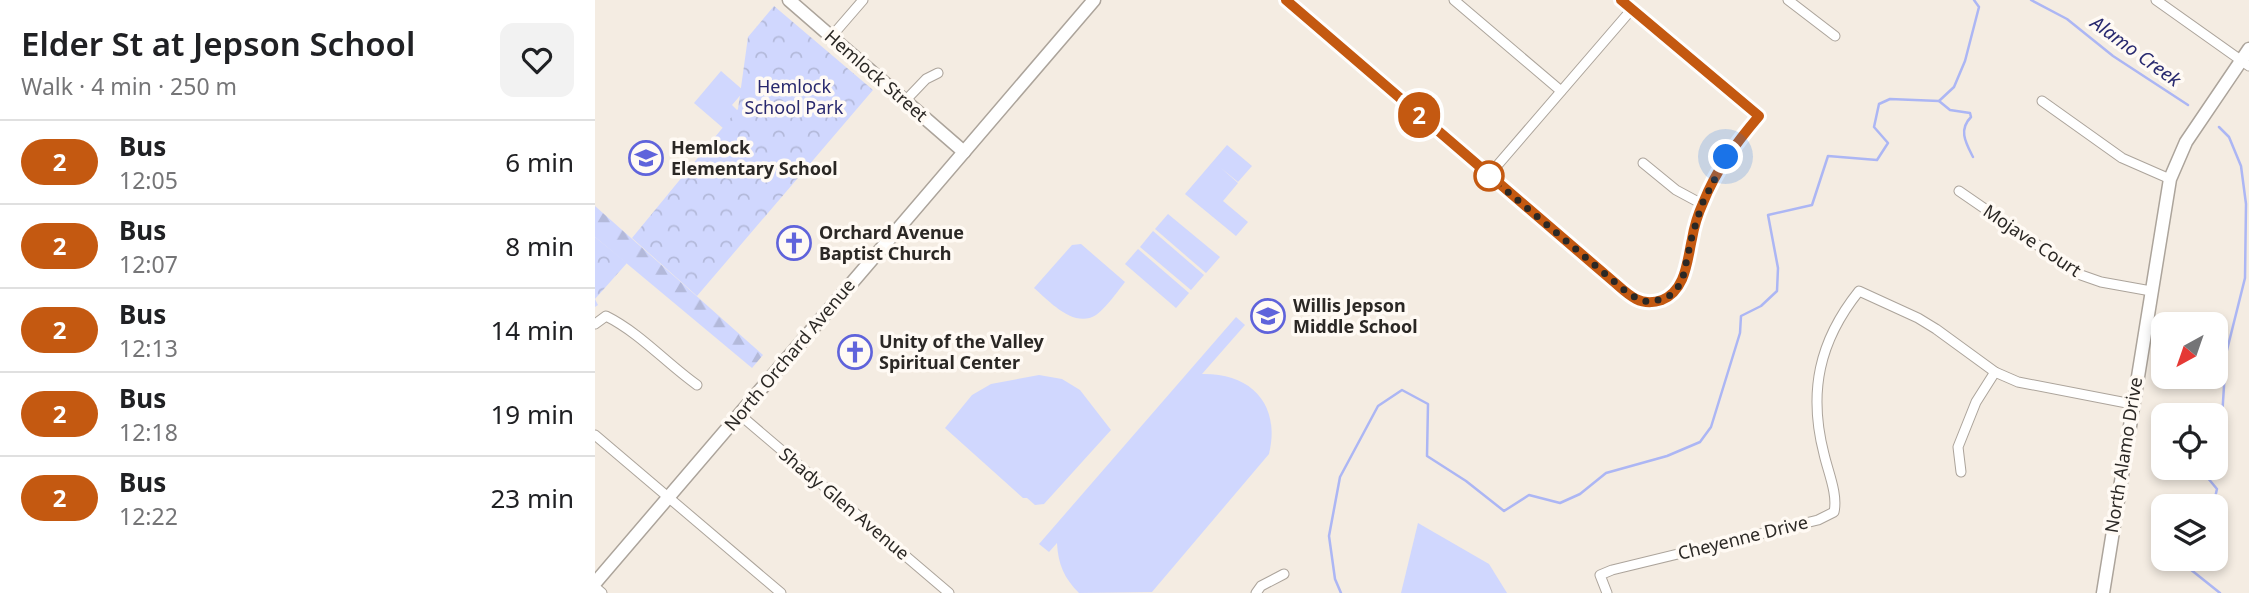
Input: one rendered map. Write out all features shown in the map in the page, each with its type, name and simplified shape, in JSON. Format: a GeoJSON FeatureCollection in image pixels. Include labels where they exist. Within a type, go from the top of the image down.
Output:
{"type":"FeatureCollection","features":[{"type":"Feature","properties":{"kind":"street","name":"Hemlock Street"},"geometry":{"type":"LineString","coordinates":[[789,0],[964,152]]}},
{"type":"Feature","properties":{"kind":"street"},"geometry":{"type":"LineString","coordinates":[[831,37],[863,0]]}},
{"type":"Feature","properties":{"kind":"street","name":"North Orchard Avenue"},"geometry":{"type":"LineString","coordinates":[[595,585],[1094,0]]}},
{"type":"Feature","properties":{"kind":"street"},"geometry":{"type":"LineString","coordinates":[[1286,0],[1633,297],[1653,302],[1669,296],[1677,289],[1683,277],[1702,204],[1712,182],[1731,149],[1759,116],[1621,0]]}},
{"type":"Feature","properties":{"kind":"street"},"geometry":{"type":"LineString","coordinates":[[1454,0],[1561,91]]}},
{"type":"Feature","properties":{"kind":"street"},"geometry":{"type":"LineString","coordinates":[[1788,0],[1835,36]]}},
{"type":"Feature","properties":{"kind":"street"},"geometry":{"type":"LineString","coordinates":[[2156,0],[2245,63]]}},
{"type":"Feature","properties":{"kind":"street"},"geometry":{"type":"LineString","coordinates":[[1489,176],[1632,9]]}},
{"type":"Feature","properties":{"kind":"street","name":"North Alamo Drive"},"geometry":{"type":"LineString","coordinates":[[2103,593],[2170,178],[2186,142],[2245,63],[2249,49]]}},
{"type":"Feature","properties":{"kind":"street"},"geometry":{"type":"LineString","coordinates":[[905,101],[926,79],[938,73]]}},
{"type":"Feature","properties":{"kind":"street"},"geometry":{"type":"LineString","coordinates":[[2042,101],[2122,158],[2170,178]]}},
{"type":"Feature","properties":{"kind":"street"},"geometry":{"type":"LineString","coordinates":[[1643,163],[1676,190],[1702,204]]}},
{"type":"Feature","properties":{"kind":"street","name":"Mojave Court"},"geometry":{"type":"LineString","coordinates":[[1959,191],[2081,275],[2101,282],[2151,291]]}},
{"type":"Feature","properties":{"kind":"street","name":"Cheyenne Drive"},"geometry":{"type":"LineString","coordinates":[[1607,593],[1600,575],[1608,571],[1818,520],[1834,512],[1834,496],[1816,416],[1816,392],[1820,366],[1828,343],[1847,306],[1859,291],[1936,329],[1995,372],[2018,382],[2133,404]]}},
{"type":"Feature","properties":{"kind":"street"},"geometry":{"type":"LineString","coordinates":[[595,324],[606,316],[623,324],[697,385]]}},
{"type":"Feature","properties":{"kind":"street"},"geometry":{"type":"LineString","coordinates":[[1961,472],[1958,447],[1972,412],[1995,372]]}},
{"type":"Feature","properties":{"kind":"street","name":"Shady Glen Avenue"},"geometry":{"type":"LineString","coordinates":[[739,414],[949,593]]}},
{"type":"Feature","properties":{"kind":"street"},"geometry":{"type":"LineString","coordinates":[[595,435],[781,593]]}},
{"type":"Feature","properties":{"kind":"street"},"geometry":{"type":"LineString","coordinates":[[1256,593],[1261,586],[1284,574]]}},
{"type":"Feature","properties":{"kind":"street"},"geometry":{"type":"LineString","coordinates":[[595,585],[603,593]]}},
{"type":"Feature","properties":{"kind":"green space","name":"Hemlock School Park"},"geometry":{"type":"Polygon","coordinates":[[[774,6],[873,90],[697,296],[632,238],[738,109],[748,37],[774,6]]]}},
{"type":"Feature","properties":{"kind":"green space"},"geometry":{"type":"Polygon","coordinates":[[[721,71],[744,91],[732,105],[738,111],[723,128],[694,103],[721,71]]]}},
{"type":"Feature","properties":{"kind":"green space"},"geometry":{"type":"Polygon","coordinates":[[[1227,145],[1252,166],[1238,182],[1221,168],[1238,183],[1223,201],[1248,222],[1236,236],[1185,194],[1227,145]]]}},
{"type":"Feature","properties":{"kind":"green space"},"geometry":{"type":"Polygon","coordinates":[[[595,206],[763,355],[752,368],[595,237],[595,206]]]}},
{"type":"Feature","properties":{"kind":"green space"},"geometry":{"type":"Polygon","coordinates":[[[1168,214],[1220,257],[1206,273],[1155,229],[1168,214]]]}},
{"type":"Feature","properties":{"kind":"green space"},"geometry":{"type":"Polygon","coordinates":[[[1153,231],[1204,275],[1191,290],[1140,247],[1153,231]]]}},
{"type":"Feature","properties":{"kind":"green space"},"geometry":{"type":"Polygon","coordinates":[[[595,237],[627,263],[595,299],[595,237]]]}},
{"type":"Feature","properties":{"kind":"green space"},"geometry":{"type":"Polygon","coordinates":[[[1081,244],[1125,282],[1096,315],[1079,319],[1062,312],[1034,288],[1072,245],[1081,244]]]}},
{"type":"Feature","properties":{"kind":"green space"},"geometry":{"type":"Polygon","coordinates":[[[1138,249],[1189,293],[1176,308],[1125,264],[1138,249]]]}},
{"type":"Feature","properties":{"kind":"green space"},"geometry":{"type":"Polygon","coordinates":[[[1236,317],[1245,325],[1202,374],[1235,379],[1258,395],[1266,406],[1270,420],[1272,436],[1269,454],[1152,592],[1079,593],[1063,570],[1057,543],[1049,552],[1039,544],[1236,317]]]}},
{"type":"Feature","properties":{"kind":"green space"},"geometry":{"type":"Polygon","coordinates":[[[1039,375],[1062,379],[1080,390],[1111,430],[1044,504],[1035,505],[1023,498],[945,428],[972,395],[991,384],[1039,375]]]}},
{"type":"Feature","properties":{"kind":"green space"},"geometry":{"type":"Polygon","coordinates":[[[1418,523],[1489,564],[1507,593],[1401,593],[1418,523]]]}},
{"type":"Feature","properties":{"kind":"waterway","name":"Alamo Creek"},"geometry":{"type":"LineString","coordinates":[[1341,593],[1335,579],[1329,536],[1340,477],[1378,406],[1402,390],[1428,404],[1427,456],[1466,481],[1504,511],[1529,495],[1560,503],[1580,494],[1606,473],[1667,456],[1700,442],[1711,427],[1740,333],[1741,316],[1761,306],[1777,291],[1778,268],[1768,215],[1812,205],[1828,156],[1877,160],[1888,143],[1874,127],[1879,104],[1890,99],[1939,101],[1954,87],[1965,61],[1979,7],[1974,0]]}},
{"type":"Feature","properties":{"kind":"waterway","name":"Alamo Creek"},"geometry":{"type":"LineString","coordinates":[[2031,0],[2067,19],[2113,56],[2188,105]]}},
{"type":"Feature","properties":{"kind":"waterway"},"geometry":{"type":"LineString","coordinates":[[1939,101],[1950,110],[1970,113],[1971,117],[1964,132],[1973,157]]}},
{"type":"Feature","properties":{"kind":"waterway","name":"Alamo Creek"},"geometry":{"type":"LineString","coordinates":[[2219,127],[2229,137],[2241,166],[2246,204],[2245,278],[2226,354],[2223,403]]}},
{"type":"Feature","properties":{"kind":"waterway","name":"Alamo Creek"},"geometry":{"type":"LineString","coordinates":[[2210,480],[2217,489],[2216,494]]}},
{"type":"Feature","properties":{"kind":"waterway","name":"Alamo Creek"},"geometry":{"type":"LineString","coordinates":[[2192,571],[2220,593]]}},
{"type":"Feature","properties":{"kind":"bus line","name":"2"},"geometry":{"type":"LineString","coordinates":[[1286,0],[1614,282],[1633,297],[1653,302],[1669,296],[1680,284],[1702,204],[1712,182],[1731,149],[1759,116],[1739,102],[1621,0]]}},
{"type":"Feature","properties":{"kind":"place","name":"Hemlock Elementary School"},"geometry":{"type":"Point","coordinates":[646,158]}},
{"type":"Feature","properties":{"kind":"place","name":"Orchard Avenue Baptist Church"},"geometry":{"type":"Point","coordinates":[794,243]}},
{"type":"Feature","properties":{"kind":"place","name":"Willis Jepson Middle School"},"geometry":{"type":"Point","coordinates":[1268,316]}},
{"type":"Feature","properties":{"kind":"place","name":"Unity of the Valley Spiritual Center"},"geometry":{"type":"Point","coordinates":[855,352]}},
{"type":"Feature","properties":{"kind":"route"},"geometry":{"type":"LineString","coordinates":[[1489,176],[1629,294],[1643,301],[1653,302],[1669,296],[1680,284],[1702,204],[1726,157]]}}]}
